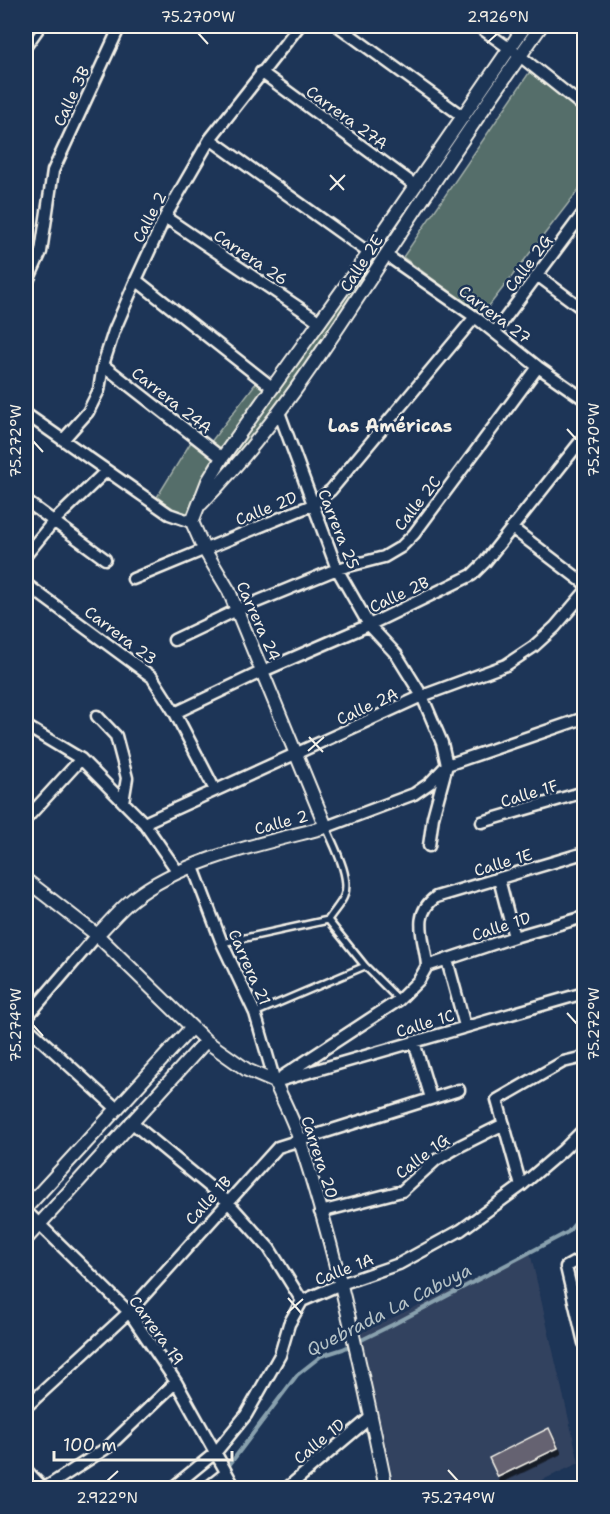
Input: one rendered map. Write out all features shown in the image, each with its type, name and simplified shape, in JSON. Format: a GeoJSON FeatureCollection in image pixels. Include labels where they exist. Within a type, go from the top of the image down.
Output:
{"type":"FeatureCollection","features":[{"type":"Feature","properties":{"kind":"street","name":"Calle 3B"},"geometry":{"type":"LineString","coordinates":[[26,285],[41,252],[53,171],[120,26]]}},
{"type":"Feature","properties":{"kind":"street","name":"Calle 2"},"geometry":{"type":"LineString","coordinates":[[63,440],[88,412],[99,390],[103,365],[114,331],[165,217],[210,139],[298,26]]}},
{"type":"Feature","properties":{"kind":"street"},"geometry":{"type":"LineString","coordinates":[[338,26],[352,29],[462,116]]}},
{"type":"Feature","properties":{"kind":"street"},"geometry":{"type":"LineString","coordinates":[[478,26],[585,107]]}},
{"type":"Feature","properties":{"kind":"street","name":"Calle 2E"},"geometry":{"type":"LineString","coordinates":[[192,522],[208,481],[222,458],[416,186],[525,26]]}},
{"type":"Feature","properties":{"kind":"street","name":"Calle 2E"},"geometry":{"type":"LineString","coordinates":[[196,509],[247,454],[279,412],[335,332],[472,123],[541,26]]}},
{"type":"Feature","properties":{"kind":"street","name":"Carrera 27A"},"geometry":{"type":"LineString","coordinates":[[261,72],[416,186]]}},
{"type":"Feature","properties":{"kind":"street"},"geometry":{"type":"LineString","coordinates":[[210,139],[369,253]]}},
{"type":"Feature","properties":{"kind":"street","name":"Calle 2G"},"geometry":{"type":"LineString","coordinates":[[495,332],[585,212]]}},
{"type":"Feature","properties":{"kind":"street","name":"Carrera 26"},"geometry":{"type":"LineString","coordinates":[[165,217],[320,322]]}},
{"type":"Feature","properties":{"kind":"street","name":"Carrera 27"},"geometry":{"type":"LineString","coordinates":[[386,255],[476,317],[538,367],[585,399]]}},
{"type":"Feature","properties":{"kind":"street"},"geometry":{"type":"LineString","coordinates":[[537,275],[585,310]]}},
{"type":"Feature","properties":{"kind":"street"},"geometry":{"type":"LineString","coordinates":[[136,280],[273,388]]}},
{"type":"Feature","properties":{"kind":"street","name":"Calle 2D"},"geometry":{"type":"LineString","coordinates":[[133,579],[312,505],[331,490],[476,317]]}},
{"type":"Feature","properties":{"kind":"street","name":"Carrera 24A"},"geometry":{"type":"LineString","coordinates":[[103,365],[222,458]]}},
{"type":"Feature","properties":{"kind":"street","name":"Calle 2C"},"geometry":{"type":"LineString","coordinates":[[174,640],[237,610],[337,569],[384,557],[400,546],[414,534],[538,367]]}},
{"type":"Feature","properties":{"kind":"street","name":"Carrera 25"},"geometry":{"type":"LineString","coordinates":[[279,412],[337,569],[369,625],[396,654],[422,696],[442,743],[447,765]]}},
{"type":"Feature","properties":{"kind":"street"},"geometry":{"type":"LineString","coordinates":[[26,414],[169,514],[192,522]]}},
{"type":"Feature","properties":{"kind":"street","name":"Calle 2B"},"geometry":{"type":"LineString","coordinates":[[175,713],[263,671],[369,625],[472,575],[485,562],[585,437]]}},
{"type":"Feature","properties":{"kind":"street"},"geometry":{"type":"LineString","coordinates":[[26,555],[53,522],[106,471]]}},
{"type":"Feature","properties":{"kind":"street"},"geometry":{"type":"LineString","coordinates":[[26,501],[105,559]]}},
{"type":"Feature","properties":{"kind":"street","name":"Carrera 24"},"geometry":{"type":"LineString","coordinates":[[192,522],[204,549],[229,591],[298,754],[326,827]]}},
{"type":"Feature","properties":{"kind":"street"},"geometry":{"type":"LineString","coordinates":[[512,528],[585,583]]}},
{"type":"Feature","properties":{"kind":"street","name":"Carrera 23"},"geometry":{"type":"LineString","coordinates":[[26,584],[152,677],[175,713],[215,790]]}},
{"type":"Feature","properties":{"kind":"street","name":"Calle 2A"},"geometry":{"type":"LineString","coordinates":[[144,823],[422,696],[506,665],[533,647],[555,627],[585,593]]}},
{"type":"Feature","properties":{"kind":"street"},"geometry":{"type":"LineString","coordinates":[[97,716],[116,736],[127,778],[123,802]]}},
{"type":"Feature","properties":{"kind":"street","name":"Calle 2"},"geometry":{"type":"LineString","coordinates":[[26,1018],[97,935],[133,899],[178,872],[236,851],[326,827],[414,794],[430,783],[447,765],[585,718]]}},
{"type":"Feature","properties":{"kind":"street"},"geometry":{"type":"LineString","coordinates":[[26,726],[81,759],[144,823],[178,872]]}},
{"type":"Feature","properties":{"kind":"street"},"geometry":{"type":"LineString","coordinates":[[26,819],[81,759]]}},
{"type":"Feature","properties":{"kind":"street"},"geometry":{"type":"LineString","coordinates":[[429,846],[433,817],[447,765]]}},
{"type":"Feature","properties":{"kind":"street","name":"Calle 1F"},"geometry":{"type":"LineString","coordinates":[[482,822],[585,792]]}},
{"type":"Feature","properties":{"kind":"street","name":"Calle 1E"},"geometry":{"type":"LineString","coordinates":[[427,966],[419,929],[426,907],[436,897],[585,853]]}},
{"type":"Feature","properties":{"kind":"street","name":"Carrera 21"},"geometry":{"type":"LineString","coordinates":[[192,867],[222,943],[255,1013],[274,1082]]}},
{"type":"Feature","properties":{"kind":"street"},"geometry":{"type":"LineString","coordinates":[[499,879],[514,937]]}},
{"type":"Feature","properties":{"kind":"street"},"geometry":{"type":"LineString","coordinates":[[26,880],[97,935],[206,1041],[247,1070],[274,1082],[399,1000],[419,980],[427,966]]}},
{"type":"Feature","properties":{"kind":"street","name":"Calle 1D"},"geometry":{"type":"LineString","coordinates":[[427,966],[514,937],[585,917]]}},
{"type":"Feature","properties":{"kind":"street"},"geometry":{"type":"LineString","coordinates":[[447,960],[465,1026]]}},
{"type":"Feature","properties":{"kind":"street","name":"Calle 1C"},"geometry":{"type":"LineString","coordinates":[[274,1082],[465,1026],[584,996]]}},
{"type":"Feature","properties":{"kind":"street"},"geometry":{"type":"LineString","coordinates":[[26,1026],[116,1108]]}},
{"type":"Feature","properties":{"kind":"street"},"geometry":{"type":"LineString","coordinates":[[26,1209],[191,1028]]}},
{"type":"Feature","properties":{"kind":"street"},"geometry":{"type":"LineString","coordinates":[[26,1239],[206,1041]]}},
{"type":"Feature","properties":{"kind":"street"},"geometry":{"type":"LineString","coordinates":[[414,1042],[431,1098]]}},
{"type":"Feature","properties":{"kind":"street"},"geometry":{"type":"LineString","coordinates":[[521,1186],[497,1100],[562,1062],[585,1057]]}},
{"type":"Feature","properties":{"kind":"street","name":"Carrera 20"},"geometry":{"type":"LineString","coordinates":[[274,1082],[300,1139],[341,1284],[386,1488]]}},
{"type":"Feature","properties":{"kind":"street","name":"Calle 1B"},"geometry":{"type":"LineString","coordinates":[[26,1407],[129,1312],[278,1147],[459,1090]]}},
{"type":"Feature","properties":{"kind":"street"},"geometry":{"type":"LineString","coordinates":[[131,1122],[227,1201],[269,1248],[302,1301]]}},
{"type":"Feature","properties":{"kind":"street","name":"Calle 1G"},"geometry":{"type":"LineString","coordinates":[[320,1212],[402,1191],[436,1160],[504,1124]]}},
{"type":"Feature","properties":{"kind":"street","name":"Calle 1A"},"geometry":{"type":"LineString","coordinates":[[172,1488],[223,1467],[246,1415],[280,1355],[289,1324],[302,1301],[341,1284],[399,1264],[461,1230],[521,1186],[585,1129]]}},
{"type":"Feature","properties":{"kind":"street","name":"Carrera 19"},"geometry":{"type":"LineString","coordinates":[[26,1209],[129,1312],[176,1382],[235,1488]]}},
{"type":"Feature","properties":{"kind":"street"},"geometry":{"type":"LineString","coordinates":[[585,1257],[566,1267],[585,1343]]}},
{"type":"Feature","properties":{"kind":"street"},"geometry":{"type":"LineString","coordinates":[[26,1470],[44,1488],[108,1447],[176,1382]]}},
{"type":"Feature","properties":{"kind":"street","name":"Calle 1D"},"geometry":{"type":"LineString","coordinates":[[287,1488],[371,1417]]}},
{"type":"Feature","properties":{"kind":"street"},"geometry":{"type":"LineString","coordinates":[[207,1488],[223,1467]]}},
{"type":"Feature","properties":{"kind":"lane"},"geometry":{"type":"LineString","coordinates":[[26,50],[43,26]]}},
{"type":"Feature","properties":{"kind":"lane","name":"Carrera 24"},"geometry":{"type":"LineString","coordinates":[[326,827],[345,875],[347,888],[344,897],[328,920]]}},
{"type":"Feature","properties":{"kind":"lane"},"geometry":{"type":"LineString","coordinates":[[222,943],[328,920],[365,966],[399,1000]]}},
{"type":"Feature","properties":{"kind":"lane"},"geometry":{"type":"LineString","coordinates":[[255,1013],[365,966]]}},
{"type":"Feature","properties":{"kind":"shaded area"},"geometry":{"type":"Polygon","coordinates":[[[530,1252],[579,1463],[525,1488],[395,1488],[361,1333],[530,1252]]]}},
{"type":"Feature","properties":{"kind":"green space"},"geometry":{"type":"Polygon","coordinates":[[[526,26],[540,26],[335,329],[192,521],[154,502],[194,437],[207,447],[259,379],[275,391],[526,26]]]}},
{"type":"Feature","properties":{"kind":"green space"},"geometry":{"type":"Polygon","coordinates":[[[533,67],[584,111],[584,183],[482,315],[403,257],[533,67]]]}},
{"type":"Feature","properties":{"kind":"building"},"geometry":{"type":"Polygon","coordinates":[[[549,1428],[558,1448],[498,1477],[489,1458],[549,1428]]]}},
{"type":"Feature","properties":{"kind":"waterway","name":"Quebrada La Cabuya"},"geometry":{"type":"LineString","coordinates":[[227,1468],[297,1375],[321,1356],[343,1349],[392,1325],[568,1232],[584,1213]]}},
{"type":"Feature","properties":{"kind":"district","name":"Las Américas"},"geometry":{"type":"Point","coordinates":[390,426]}}]}
